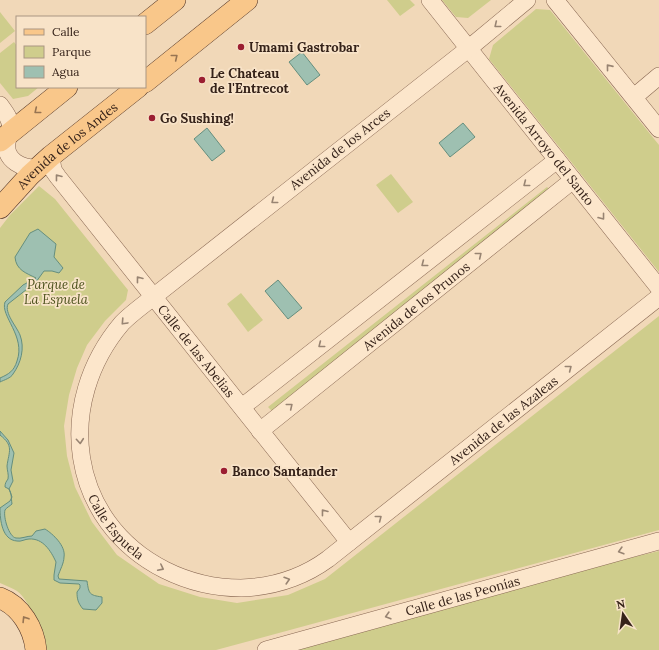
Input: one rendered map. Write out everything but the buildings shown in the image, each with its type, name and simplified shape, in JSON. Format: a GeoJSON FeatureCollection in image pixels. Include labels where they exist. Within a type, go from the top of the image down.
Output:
{"type":"FeatureCollection","features":[{"type":"Feature","properties":{"kind":"main road"},"geometry":{"type":"LineString","coordinates":[[146,23],[175,0]]}},
{"type":"Feature","properties":{"kind":"main road"},"geometry":{"type":"LineString","coordinates":[[146,81],[247,0]]}},
{"type":"Feature","properties":{"kind":"main road"},"geometry":{"type":"LineString","coordinates":[[5,136],[66,88]]}},
{"type":"Feature","properties":{"kind":"main road","name":"Avenida de los Andes"},"geometry":{"type":"LineString","coordinates":[[0,208],[45,162],[137,88]]}},
{"type":"Feature","properties":{"kind":"main road"},"geometry":{"type":"LineString","coordinates":[[0,598],[21,612],[32,629],[36,650]]}},
{"type":"Feature","properties":{"kind":"street","name":"Avenida Arroyo del Santo"},"geometry":{"type":"LineString","coordinates":[[430,0],[659,288]]}},
{"type":"Feature","properties":{"kind":"street","name":"Avenida de los Arces"},"geometry":{"type":"LineString","coordinates":[[153,297],[468,49],[527,0]]}},
{"type":"Feature","properties":{"kind":"street"},"geometry":{"type":"LineString","coordinates":[[555,0],[634,97],[656,120]]}},
{"type":"Feature","properties":{"kind":"street"},"geometry":{"type":"LineString","coordinates":[[634,97],[659,76]]}},
{"type":"Feature","properties":{"kind":"street"},"geometry":{"type":"LineString","coordinates":[[0,105],[9,119],[5,136],[8,153],[11,158],[21,166],[29,168],[45,162]]}},
{"type":"Feature","properties":{"kind":"street","name":"Avenida de los Prunos"},"geometry":{"type":"LineString","coordinates":[[242,407],[557,160]]}},
{"type":"Feature","properties":{"kind":"street","name":"Calle de las Abelias"},"geometry":{"type":"LineString","coordinates":[[45,162],[53,170],[349,542]]}},
{"type":"Feature","properties":{"kind":"street","name":"Avenida de los Prunos"},"geometry":{"type":"LineString","coordinates":[[260,430],[573,180]]}},
{"type":"Feature","properties":{"kind":"street","name":"Calle Espuela"},"geometry":{"type":"LineString","coordinates":[[153,297],[123,322],[107,344],[93,368],[86,385],[82,403],[79,422],[79,441],[90,488],[98,506],[114,530],[132,548],[153,564],[179,577],[195,582],[228,588],[268,585],[303,575],[319,565],[349,542]]}},
{"type":"Feature","properties":{"kind":"street","name":"Avenida de las Azaleas"},"geometry":{"type":"LineString","coordinates":[[349,542],[659,297]]}},
{"type":"Feature","properties":{"kind":"street","name":"Calle de las Peonías"},"geometry":{"type":"LineString","coordinates":[[266,650],[659,541]]}},
{"type":"Feature","properties":{"kind":"green space"},"geometry":{"type":"Polygon","coordinates":[[[387,0],[410,0],[415,5],[400,16],[387,0]]]}},
{"type":"Feature","properties":{"kind":"green space"},"geometry":{"type":"Polygon","coordinates":[[[442,0],[491,0],[468,18],[456,17],[442,0]]]}},
{"type":"Feature","properties":{"kind":"green space"},"geometry":{"type":"Polygon","coordinates":[[[536,9],[550,10],[659,145],[659,272],[489,59],[493,45],[536,9]]]}},
{"type":"Feature","properties":{"kind":"green space"},"geometry":{"type":"Polygon","coordinates":[[[0,12],[15,31],[0,43],[0,12]]]}},
{"type":"Feature","properties":{"kind":"green space"},"geometry":{"type":"Polygon","coordinates":[[[14,42],[16,45],[16,88],[38,88],[28,96],[13,99],[0,83],[0,53],[14,42]]]}},
{"type":"Feature","properties":{"kind":"green space"},"geometry":{"type":"Polygon","coordinates":[[[391,174],[413,202],[398,213],[376,185],[391,174]]]}},
{"type":"Feature","properties":{"kind":"green space","name":"Parque de La Espuela"},"geometry":{"type":"Polygon","coordinates":[[[39,186],[55,199],[128,290],[126,300],[105,321],[87,345],[77,368],[69,395],[64,426],[67,456],[75,487],[92,522],[117,555],[159,584],[200,597],[237,603],[288,595],[325,579],[659,316],[659,530],[216,650],[43,650],[34,618],[27,602],[17,591],[0,583],[0,228],[10,215],[39,186]]]}},
{"type":"Feature","properties":{"kind":"green space"},"geometry":{"type":"Polygon","coordinates":[[[547,187],[550,190],[273,412],[268,407],[547,187]]]}},
{"type":"Feature","properties":{"kind":"green space"},"geometry":{"type":"Polygon","coordinates":[[[241,293],[263,320],[248,332],[227,304],[241,293]]]}},
{"type":"Feature","properties":{"kind":"green space"},"geometry":{"type":"Polygon","coordinates":[[[659,551],[659,650],[286,650],[605,564],[659,551]]]}},
{"type":"Feature","properties":{"kind":"water"},"geometry":{"type":"Polygon","coordinates":[[[302,52],[320,75],[307,85],[289,62],[302,52]]]}},
{"type":"Feature","properties":{"kind":"water"},"geometry":{"type":"Polygon","coordinates":[[[463,123],[475,137],[450,157],[439,143],[463,123]]]}},
{"type":"Feature","properties":{"kind":"water"},"geometry":{"type":"Polygon","coordinates":[[[207,128],[225,151],[212,161],[194,139],[207,128]]]}},
{"type":"Feature","properties":{"kind":"water"},"geometry":{"type":"Polygon","coordinates":[[[38,229],[56,244],[54,257],[63,268],[59,273],[44,271],[36,282],[8,304],[7,308],[9,316],[20,335],[22,350],[16,370],[9,378],[0,382],[0,378],[9,374],[13,370],[19,352],[16,335],[4,308],[5,302],[23,285],[36,278],[25,273],[19,268],[15,257],[30,233],[38,229]]]}},
{"type":"Feature","properties":{"kind":"water"},"geometry":{"type":"Polygon","coordinates":[[[278,280],[302,308],[288,319],[265,291],[278,280]]]}},
{"type":"Feature","properties":{"kind":"water"},"geometry":{"type":"Polygon","coordinates":[[[0,431],[8,440],[14,453],[11,470],[13,481],[9,489],[5,487],[5,484],[8,479],[7,466],[10,449],[7,442],[0,435],[0,431]]]}},
{"type":"Feature","properties":{"kind":"water"},"geometry":{"type":"Polygon","coordinates":[[[11,498],[12,504],[5,510],[5,517],[7,526],[13,537],[22,538],[32,536],[36,531],[45,529],[52,534],[61,545],[64,553],[63,562],[58,576],[59,579],[87,581],[90,593],[102,597],[102,603],[96,610],[83,609],[80,605],[77,594],[80,588],[79,584],[60,583],[54,580],[56,562],[46,546],[34,539],[18,541],[12,540],[8,537],[1,523],[0,508],[10,501],[11,498]]]}},
{"type":"Feature","properties":{"kind":"place","name":"Umami Gastrobar"},"geometry":{"type":"Point","coordinates":[241,47]}},
{"type":"Feature","properties":{"kind":"place","name":"Le Chateau de l'Entrecot"},"geometry":{"type":"Point","coordinates":[202,80]}},
{"type":"Feature","properties":{"kind":"place","name":"Go Sushing!"},"geometry":{"type":"Point","coordinates":[152,118]}},
{"type":"Feature","properties":{"kind":"place","name":"Banco Santander"},"geometry":{"type":"Point","coordinates":[224,471]}}]}
